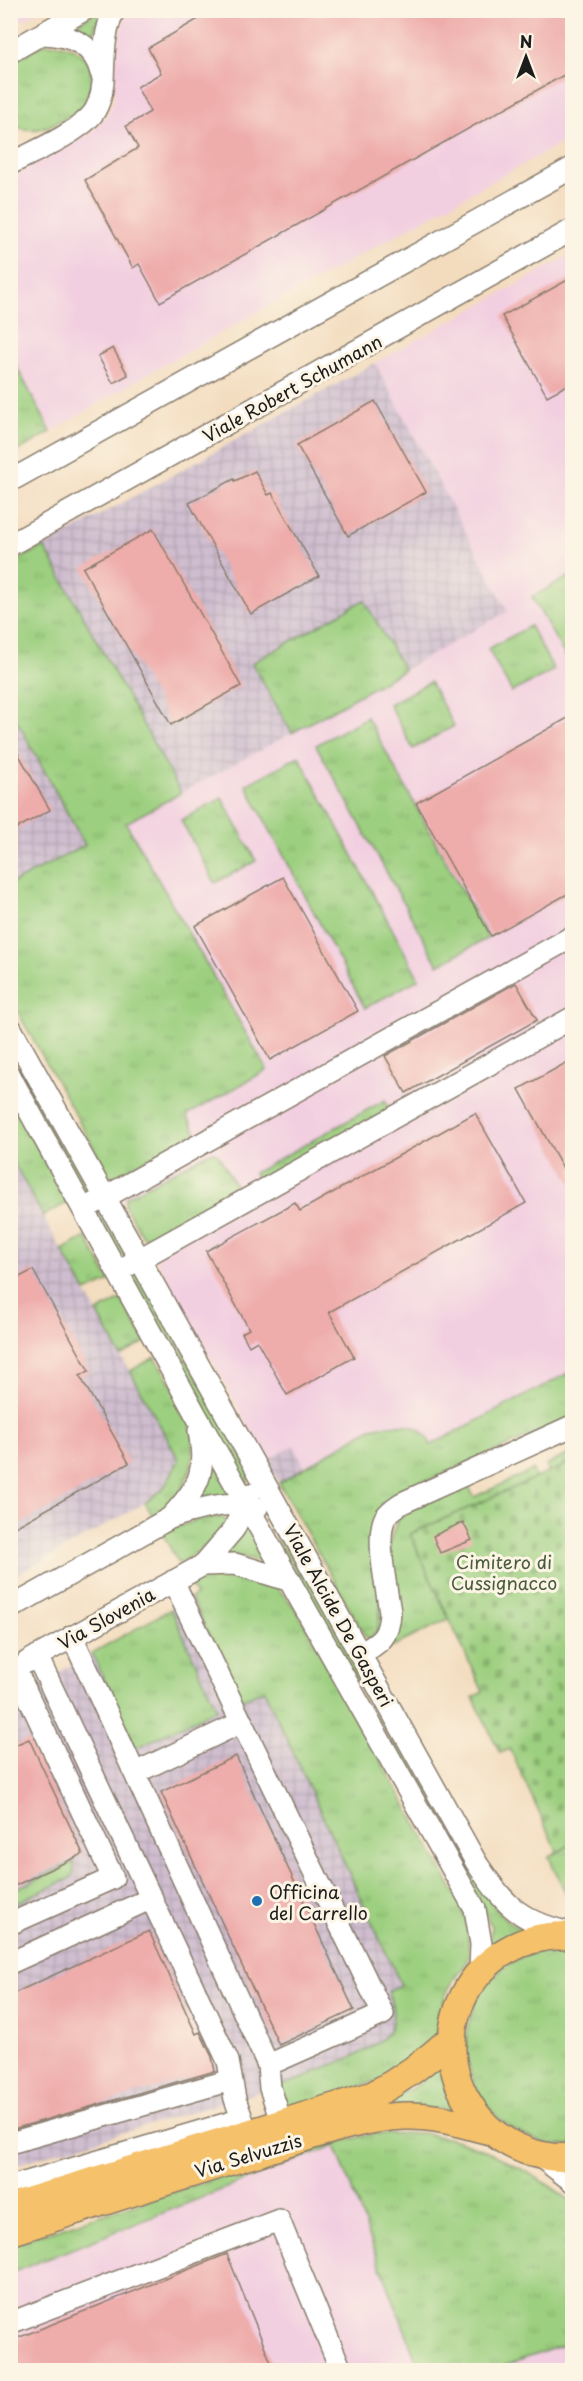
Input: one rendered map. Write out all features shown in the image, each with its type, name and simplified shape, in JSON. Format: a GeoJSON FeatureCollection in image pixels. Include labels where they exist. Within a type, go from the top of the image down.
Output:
{"type":"FeatureCollection","features":[{"type":"Feature","properties":{"kind":"main road"},"geometry":{"type":"LineString","coordinates":[[573,1935],[556,1935],[528,1941],[502,1953],[480,1971],[466,1991],[456,2014],[452,2038],[452,2061],[457,2083],[467,2104],[490,2131],[512,2146],[537,2155],[573,2157]]}},
{"type":"Feature","properties":{"kind":"main road","name":"Via Selvuzzis"},"geometry":{"type":"LineString","coordinates":[[10,2207],[245,2127],[282,2124],[373,2095],[416,2070],[452,2038]]}},
{"type":"Feature","properties":{"kind":"main road","name":"Via Selvuzzis"},"geometry":{"type":"LineString","coordinates":[[10,2232],[317,2134],[360,2124],[402,2116],[426,2116],[490,2131]]}},
{"type":"Feature","properties":{"kind":"street"},"geometry":{"type":"LineString","coordinates":[[10,52],[84,10]]}},
{"type":"Feature","properties":{"kind":"street"},"geometry":{"type":"LineString","coordinates":[[10,164],[77,127],[91,116],[97,105],[102,86],[105,40],[108,23],[114,10]]}},
{"type":"Feature","properties":{"kind":"street"},"geometry":{"type":"LineString","coordinates":[[43,34],[66,37],[91,50],[97,59],[102,86]]}},
{"type":"Feature","properties":{"kind":"street"},"geometry":{"type":"LineString","coordinates":[[10,481],[573,168]]}},
{"type":"Feature","properties":{"kind":"street","name":"Viale Robert Schumann"},"geometry":{"type":"LineString","coordinates":[[10,545],[573,230]]}},
{"type":"Feature","properties":{"kind":"street"},"geometry":{"type":"LineString","coordinates":[[85,1209],[573,937]]}},
{"type":"Feature","properties":{"kind":"street"},"geometry":{"type":"LineString","coordinates":[[118,1271],[573,1018]]}},
{"type":"Feature","properties":{"kind":"street","name":"Viale Alcide De Gasperi"},"geometry":{"type":"LineString","coordinates":[[10,1027],[476,1862],[505,1903],[525,1918],[544,1927],[573,1935]]}},
{"type":"Feature","properties":{"kind":"street","name":"Viale Alcide De Gasperi"},"geometry":{"type":"LineString","coordinates":[[10,1076],[196,1415],[475,1909],[482,1944],[480,1971]]}},
{"type":"Feature","properties":{"kind":"street"},"geometry":{"type":"LineString","coordinates":[[170,1518],[194,1490],[200,1473],[203,1456],[196,1415]]}},
{"type":"Feature","properties":{"kind":"street"},"geometry":{"type":"LineString","coordinates":[[360,1654],[382,1639],[390,1623],[381,1536],[385,1518],[391,1510],[573,1426]]}},
{"type":"Feature","properties":{"kind":"street","name":"Via Slovenia"},"geometry":{"type":"LineString","coordinates":[[13,1670],[203,1565],[234,1529],[247,1503],[257,1469]]}},
{"type":"Feature","properties":{"kind":"street"},"geometry":{"type":"LineString","coordinates":[[10,1608],[170,1518],[195,1510],[247,1503],[286,1520]]}},
{"type":"Feature","properties":{"kind":"street","name":"Via Slovenia"},"geometry":{"type":"LineString","coordinates":[[203,1565],[236,1564],[291,1581]]}},
{"type":"Feature","properties":{"kind":"street"},"geometry":{"type":"LineString","coordinates":[[173,1581],[383,2014],[268,2065]]}},
{"type":"Feature","properties":{"kind":"street"},"geometry":{"type":"LineString","coordinates":[[72,1636],[268,2065],[270,2088],[282,2124]]}},
{"type":"Feature","properties":{"kind":"street"},"geometry":{"type":"LineString","coordinates":[[10,2187],[245,2127],[235,2099],[228,2061],[38,1656]]}},
{"type":"Feature","properties":{"kind":"street"},"geometry":{"type":"LineString","coordinates":[[10,1924],[112,1878],[13,1670]]}},
{"type":"Feature","properties":{"kind":"street"},"geometry":{"type":"LineString","coordinates":[[135,1773],[242,1722]]}},
{"type":"Feature","properties":{"kind":"street"},"geometry":{"type":"LineString","coordinates":[[10,1963],[152,1898]]}},
{"type":"Feature","properties":{"kind":"street"},"geometry":{"type":"LineString","coordinates":[[10,2144],[231,2080]]}},
{"type":"Feature","properties":{"kind":"street"},"geometry":{"type":"LineString","coordinates":[[537,2155],[573,2181]]}},
{"type":"Feature","properties":{"kind":"street"},"geometry":{"type":"LineString","coordinates":[[10,2323],[279,2220],[341,2370]]}},
{"type":"Feature","properties":{"kind":"shaded area"},"geometry":{"type":"Polygon","coordinates":[[[11,10],[39,10],[39,11],[11,27],[11,10]]]}},
{"type":"Feature","properties":{"kind":"shaded area"},"geometry":{"type":"Polygon","coordinates":[[[130,11],[572,11],[572,137],[149,373],[51,432],[11,356],[10,178],[91,133],[107,116],[114,100],[120,31],[130,11]]]}},
{"type":"Feature","properties":{"kind":"shaded area"},"geometry":{"type":"Polygon","coordinates":[[[572,254],[572,575],[532,598],[572,668],[572,1371],[431,1445],[279,1483],[305,1468],[294,1447],[267,1460],[111,1178],[196,1133],[187,1115],[267,1070],[125,823],[292,733],[508,611],[375,363],[572,254]]]}},
{"type":"Feature","properties":{"kind":"shaded area"},"geometry":{"type":"Polygon","coordinates":[[[375,363],[508,611],[404,670],[364,600],[252,663],[292,733],[181,793],[44,546],[375,363]]]}},
{"type":"Feature","properties":{"kind":"shaded area"},"geometry":{"type":"Polygon","coordinates":[[[10,710],[85,845],[11,884],[10,884],[10,710]]]}},
{"type":"Feature","properties":{"kind":"shaded area"},"geometry":{"type":"Polygon","coordinates":[[[10,1157],[179,1460],[163,1489],[147,1502],[11,1578],[10,1157]]]}},
{"type":"Feature","properties":{"kind":"shaded area"},"geometry":{"type":"Polygon","coordinates":[[[294,1446],[305,1468],[279,1483],[267,1460],[294,1446]]]}},
{"type":"Feature","properties":{"kind":"shaded area"},"geometry":{"type":"Polygon","coordinates":[[[196,1595],[452,1949],[418,2044],[11,2166],[11,1699],[196,1595]]]}},
{"type":"Feature","properties":{"kind":"shaded area"},"geometry":{"type":"Polygon","coordinates":[[[336,2145],[420,2370],[11,2370],[11,2273],[336,2145]]]}},
{"type":"Feature","properties":{"kind":"shaded area"},"geometry":{"type":"Polygon","coordinates":[[[572,2342],[572,2370],[492,2370],[572,2342]]]}},
{"type":"Feature","properties":{"kind":"green space"},"geometry":{"type":"Polygon","coordinates":[[[100,11],[95,30],[96,42],[87,33],[72,26],[100,11]]]}},
{"type":"Feature","properties":{"kind":"green space"},"geometry":{"type":"Polygon","coordinates":[[[44,44],[70,47],[83,56],[91,75],[88,96],[79,110],[51,125],[31,130],[20,128],[11,117],[11,62],[44,44]]]}},
{"type":"Feature","properties":{"kind":"green space"},"geometry":{"type":"Polygon","coordinates":[[[11,356],[51,432],[10,455],[11,356]]]}},
{"type":"Feature","properties":{"kind":"green space"},"geometry":{"type":"Polygon","coordinates":[[[44,546],[181,793],[126,823],[267,1070],[187,1115],[196,1133],[111,1178],[11,1000],[11,884],[85,845],[11,710],[11,564],[44,546]]]}},
{"type":"Feature","properties":{"kind":"green space"},"geometry":{"type":"Polygon","coordinates":[[[572,575],[572,668],[532,597],[572,575]]]}},
{"type":"Feature","properties":{"kind":"green space"},"geometry":{"type":"Polygon","coordinates":[[[364,600],[404,670],[292,733],[252,663],[364,600]]]}},
{"type":"Feature","properties":{"kind":"green space"},"geometry":{"type":"Polygon","coordinates":[[[530,626],[554,670],[512,692],[488,649],[530,626]]]}},
{"type":"Feature","properties":{"kind":"green space"},"geometry":{"type":"Polygon","coordinates":[[[430,682],[454,726],[413,749],[389,704],[430,682]]]}},
{"type":"Feature","properties":{"kind":"green space"},"geometry":{"type":"Polygon","coordinates":[[[367,717],[488,938],[438,965],[316,745],[367,717]]]}},
{"type":"Feature","properties":{"kind":"green space"},"geometry":{"type":"Polygon","coordinates":[[[299,756],[419,979],[365,1008],[246,785],[299,756]]]}},
{"type":"Feature","properties":{"kind":"green space"},"geometry":{"type":"Polygon","coordinates":[[[222,798],[256,861],[215,883],[181,820],[222,798]]]}},
{"type":"Feature","properties":{"kind":"green space"},"geometry":{"type":"Polygon","coordinates":[[[10,1044],[94,1192],[90,1197],[86,1196],[11,1062],[10,1044]]]}},
{"type":"Feature","properties":{"kind":"green space"},"geometry":{"type":"Polygon","coordinates":[[[11,1099],[67,1203],[43,1216],[11,1157],[11,1099]]]}},
{"type":"Feature","properties":{"kind":"green space"},"geometry":{"type":"Polygon","coordinates":[[[385,1100],[393,1115],[262,1188],[254,1173],[385,1100]]]}},
{"type":"Feature","properties":{"kind":"green space"},"geometry":{"type":"Polygon","coordinates":[[[208,1153],[218,1154],[234,1183],[235,1188],[231,1193],[149,1239],[142,1236],[125,1206],[126,1197],[208,1153]]]}},
{"type":"Feature","properties":{"kind":"green space"},"geometry":{"type":"Polygon","coordinates":[[[103,1212],[126,1254],[118,1255],[99,1218],[99,1213],[103,1212]]]}},
{"type":"Feature","properties":{"kind":"green space"},"geometry":{"type":"Polygon","coordinates":[[[86,1237],[110,1281],[86,1292],[62,1250],[86,1237]]]}},
{"type":"Feature","properties":{"kind":"green space"},"geometry":{"type":"Polygon","coordinates":[[[136,1270],[250,1471],[247,1485],[131,1277],[130,1273],[136,1270]]]}},
{"type":"Feature","properties":{"kind":"green space"},"geometry":{"type":"Polygon","coordinates":[[[121,1299],[145,1342],[121,1356],[97,1312],[121,1299]]]}},
{"type":"Feature","properties":{"kind":"green space"},"geometry":{"type":"Polygon","coordinates":[[[155,1357],[185,1410],[192,1432],[193,1447],[189,1474],[183,1487],[166,1509],[154,1518],[145,1503],[163,1489],[179,1460],[130,1371],[155,1357]]]}},
{"type":"Feature","properties":{"kind":"green space"},"geometry":{"type":"Polygon","coordinates":[[[572,1371],[572,1418],[393,1496],[380,1618],[376,1631],[368,1641],[279,1483],[371,1428],[398,1424],[412,1426],[425,1434],[431,1445],[572,1371]]]}},
{"type":"Feature","properties":{"kind":"green space"},"geometry":{"type":"Polygon","coordinates":[[[572,1453],[572,1462],[549,1473],[546,1465],[572,1453]]]}},
{"type":"Feature","properties":{"kind":"green space"},"geometry":{"type":"Polygon","coordinates":[[[211,1457],[235,1499],[196,1501],[211,1457]]]}},
{"type":"Feature","properties":{"kind":"green space","name":"Cimitero di Cussignacco"},"geometry":{"type":"Polygon","coordinates":[[[572,1462],[572,1844],[557,1852],[510,1749],[500,1753],[473,1697],[483,1692],[410,1534],[572,1462]]]}},
{"type":"Feature","properties":{"kind":"green space"},"geometry":{"type":"Polygon","coordinates":[[[533,1470],[536,1478],[410,1534],[449,1619],[374,1656],[386,1562],[400,1516],[466,1481],[474,1497],[533,1470]]]}},
{"type":"Feature","properties":{"kind":"green space"},"geometry":{"type":"Polygon","coordinates":[[[222,1517],[226,1520],[227,1525],[213,1541],[179,1564],[162,1533],[197,1520],[222,1517]]]}},
{"type":"Feature","properties":{"kind":"green space"},"geometry":{"type":"Polygon","coordinates":[[[246,1520],[272,1567],[242,1557],[222,1555],[246,1520]]]}},
{"type":"Feature","properties":{"kind":"green space"},"geometry":{"type":"Polygon","coordinates":[[[268,1522],[281,1525],[495,1908],[507,1921],[524,1930],[490,1950],[491,1926],[483,1907],[268,1522]]]}},
{"type":"Feature","properties":{"kind":"green space"},"geometry":{"type":"Polygon","coordinates":[[[227,1571],[266,1581],[280,1591],[296,1609],[461,1904],[467,1924],[469,1955],[466,1964],[454,1979],[445,1996],[436,2041],[398,2074],[291,2109],[284,2102],[277,2087],[312,2075],[312,2073],[370,2048],[380,2040],[388,2032],[393,2019],[388,1991],[401,1985],[264,1690],[241,1700],[191,1598],[196,1595],[188,1581],[199,1575],[227,1571]]]}},
{"type":"Feature","properties":{"kind":"green space"},"geometry":{"type":"Polygon","coordinates":[[[171,1609],[217,1709],[136,1748],[92,1653],[171,1609]]]}},
{"type":"Feature","properties":{"kind":"green space"},"geometry":{"type":"Polygon","coordinates":[[[572,1844],[572,1907],[549,1857],[572,1844]]]}},
{"type":"Feature","properties":{"kind":"green space"},"geometry":{"type":"Polygon","coordinates":[[[74,1862],[74,1873],[69,1879],[11,1905],[11,1891],[74,1862]]]}},
{"type":"Feature","properties":{"kind":"green space"},"geometry":{"type":"Polygon","coordinates":[[[551,1947],[572,1947],[572,2145],[553,2145],[535,2140],[503,2121],[486,2104],[474,2083],[468,2061],[467,2038],[471,2015],[481,1993],[497,1973],[509,1964],[551,1947]]]}},
{"type":"Feature","properties":{"kind":"green space"},"geometry":{"type":"Polygon","coordinates":[[[444,2059],[466,2111],[381,2105],[418,2085],[444,2059]]]}},
{"type":"Feature","properties":{"kind":"green space"},"geometry":{"type":"Polygon","coordinates":[[[422,2133],[454,2140],[487,2152],[533,2176],[572,2202],[572,2342],[492,2370],[420,2370],[335,2145],[11,2273],[11,2244],[305,2150],[373,2134],[422,2133]]]}},
{"type":"Feature","properties":{"kind":"building"},"geometry":{"type":"Polygon","coordinates":[[[214,10],[573,10],[573,70],[160,302],[139,264],[133,268],[85,180],[138,148],[126,126],[150,112],[137,87],[161,73],[148,48],[214,10]]]}},
{"type":"Feature","properties":{"kind":"building"},"geometry":{"type":"Polygon","coordinates":[[[573,277],[573,382],[547,396],[502,316],[573,277]]]}},
{"type":"Feature","properties":{"kind":"building"},"geometry":{"type":"Polygon","coordinates":[[[113,348],[128,375],[113,383],[98,356],[113,348]]]}},
{"type":"Feature","properties":{"kind":"building"},"geometry":{"type":"Polygon","coordinates":[[[375,401],[426,492],[348,536],[297,445],[375,401]]]}},
{"type":"Feature","properties":{"kind":"building"},"geometry":{"type":"Polygon","coordinates":[[[255,471],[268,495],[272,493],[319,576],[251,614],[189,503],[234,479],[235,481],[255,471]]]}},
{"type":"Feature","properties":{"kind":"building"},"geometry":{"type":"Polygon","coordinates":[[[153,529],[241,686],[171,725],[83,568],[153,529]]]}},
{"type":"Feature","properties":{"kind":"building"},"geometry":{"type":"Polygon","coordinates":[[[573,715],[573,891],[491,936],[416,803],[573,715]]]}},
{"type":"Feature","properties":{"kind":"building"},"geometry":{"type":"Polygon","coordinates":[[[10,739],[50,810],[10,832],[10,739]]]}},
{"type":"Feature","properties":{"kind":"building"},"geometry":{"type":"Polygon","coordinates":[[[283,877],[358,1011],[270,1060],[195,926],[283,877]]]}},
{"type":"Feature","properties":{"kind":"building"},"geometry":{"type":"Polygon","coordinates":[[[516,983],[537,1020],[406,1093],[385,1056],[516,983]]]}},
{"type":"Feature","properties":{"kind":"building"},"geometry":{"type":"Polygon","coordinates":[[[573,1059],[573,1186],[519,1089],[573,1059]]]}},
{"type":"Feature","properties":{"kind":"building"},"geometry":{"type":"Polygon","coordinates":[[[475,1113],[526,1203],[329,1312],[354,1357],[287,1395],[257,1341],[249,1346],[242,1333],[249,1329],[206,1251],[295,1203],[300,1211],[475,1113]]]}},
{"type":"Feature","properties":{"kind":"building"},"geometry":{"type":"Polygon","coordinates":[[[33,1270],[89,1371],[80,1376],[129,1463],[10,1530],[10,1282],[33,1270]]]}},
{"type":"Feature","properties":{"kind":"building"},"geometry":{"type":"Polygon","coordinates":[[[463,1522],[472,1540],[440,1553],[433,1536],[463,1522]]]}},
{"type":"Feature","properties":{"kind":"building"},"geometry":{"type":"Polygon","coordinates":[[[29,1739],[83,1854],[10,1888],[10,1747],[29,1739]]]}},
{"type":"Feature","properties":{"kind":"building","name":"Officina del Carrello"},"geometry":{"type":"Polygon","coordinates":[[[236,1756],[354,2010],[279,2045],[161,1792],[236,1756]]]}},
{"type":"Feature","properties":{"kind":"building"},"geometry":{"type":"Polygon","coordinates":[[[149,1931],[196,2034],[200,2032],[212,2057],[215,2071],[10,2130],[10,1995],[149,1931]]]}},
{"type":"Feature","properties":{"kind":"building"},"geometry":{"type":"Polygon","coordinates":[[[227,2254],[274,2370],[10,2370],[10,2341],[227,2254]]]}},
{"type":"Feature","properties":{"kind":"place","name":"Officina del Carrello"},"geometry":{"type":"Point","coordinates":[257,1901]}}]}
